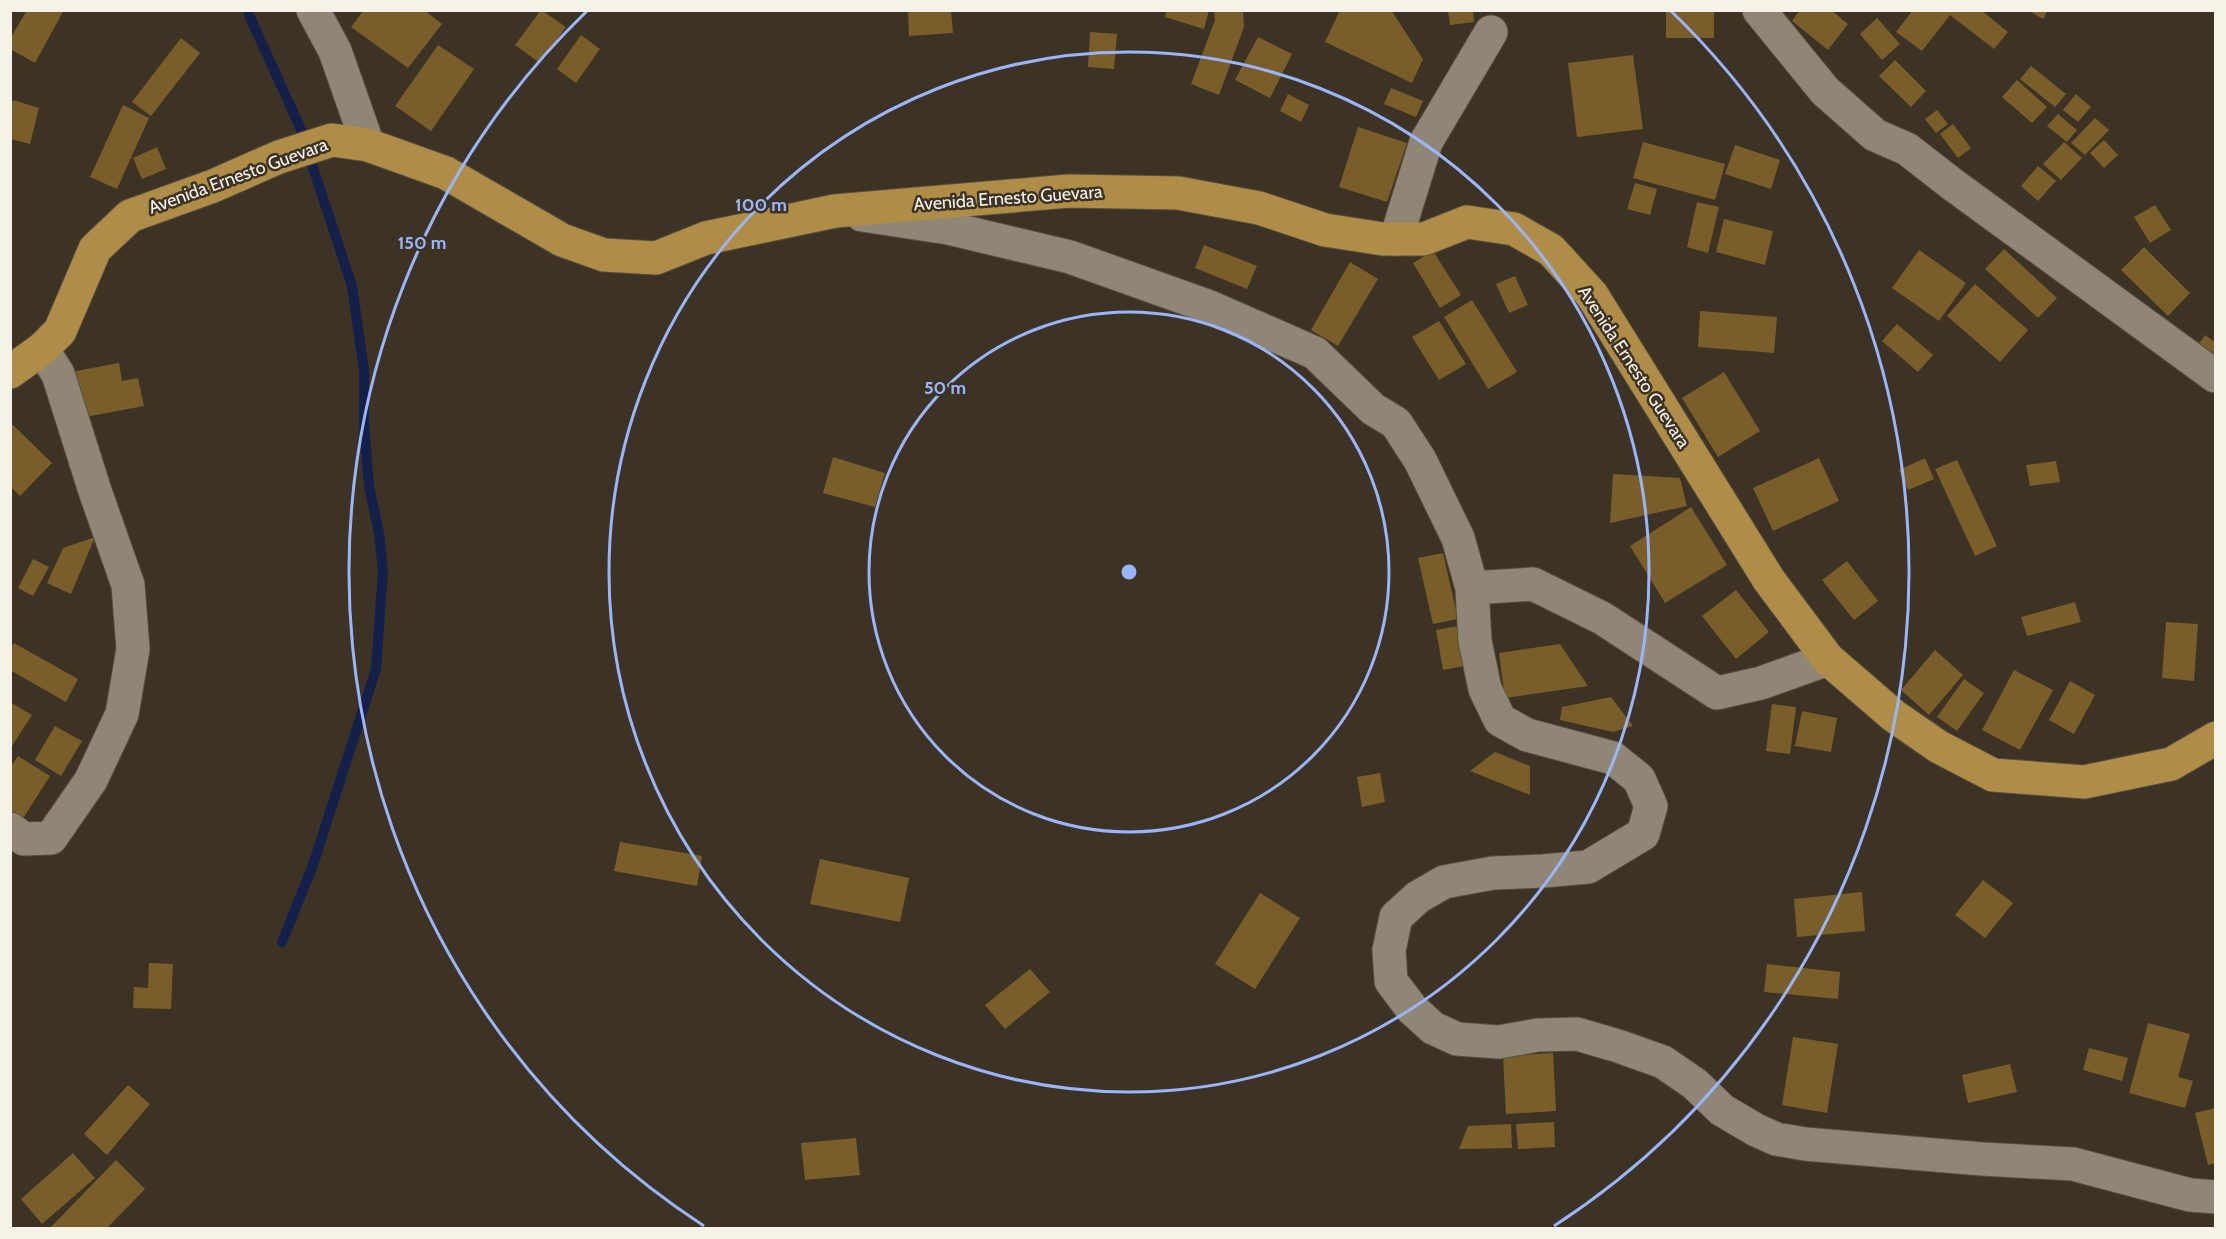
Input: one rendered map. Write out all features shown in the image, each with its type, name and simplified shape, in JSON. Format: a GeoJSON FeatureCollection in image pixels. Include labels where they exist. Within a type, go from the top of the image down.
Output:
{"type":"FeatureCollection","features":[{"type":"Feature","properties":{"kind":"main road","name":"Avenida Ernesto Guevara"},"geometry":{"type":"LineString","coordinates":[[10,372],[42,349],[60,331],[95,249],[130,216],[213,186],[279,157],[332,140],[368,145],[446,173],[562,240],[604,255],[656,258],[706,238],[835,211],[1069,191],[1178,193],[1259,208],[1325,230],[1396,239],[1424,239],[1467,222],[1514,229],[1551,250],[1592,295],[1769,580],[1828,659],[1903,722],[1938,747],[1993,775],[2084,782],[2171,764],[2216,738]]}},
{"type":"Feature","properties":{"kind":"street"},"geometry":{"type":"LineString","coordinates":[[313,10],[335,51],[368,145]]}},
{"type":"Feature","properties":{"kind":"street"},"geometry":{"type":"LineString","coordinates":[[1759,10],[1825,92],[1875,135],[1907,148],[1961,191],[2215,376]]}},
{"type":"Feature","properties":{"kind":"street"},"geometry":{"type":"LineString","coordinates":[[1396,239],[1426,142],[1491,32]]}},
{"type":"Feature","properties":{"kind":"street"},"geometry":{"type":"LineString","coordinates":[[835,211],[948,228],[1070,257],[1210,307],[1315,352],[1373,409],[1396,423],[1420,460],[1458,538],[1472,588],[1475,641],[1485,689],[1500,720],[1527,735],[1613,758],[1639,779],[1651,806],[1643,834],[1588,867],[1493,873],[1444,882],[1418,897],[1396,917],[1389,950],[1391,981],[1412,1009],[1433,1028],[1457,1039],[1499,1042],[1538,1035],[1577,1034],[1618,1046],[1663,1062],[1695,1084],[1722,1110],[1776,1139],[1852,1148],[2073,1164],[2190,1195],[2216,1197]]}},
{"type":"Feature","properties":{"kind":"street"},"geometry":{"type":"LineString","coordinates":[[10,829],[24,839],[51,838],[91,780],[122,714],[133,649],[128,585],[58,374],[42,349]]}},
{"type":"Feature","properties":{"kind":"street"},"geometry":{"type":"LineString","coordinates":[[1472,588],[1533,584],[1602,618],[1717,693],[1761,683],[1828,659]]}},
{"type":"Feature","properties":{"kind":"building"},"geometry":{"type":"Polygon","coordinates":[[[27,10],[64,10],[35,63],[10,49],[10,39],[27,10]]]}},
{"type":"Feature","properties":{"kind":"building"},"geometry":{"type":"Polygon","coordinates":[[[364,10],[424,10],[442,24],[408,68],[351,27],[364,10]]]}},
{"type":"Feature","properties":{"kind":"building"},"geometry":{"type":"Polygon","coordinates":[[[541,10],[566,27],[540,63],[515,45],[541,10]]]}},
{"type":"Feature","properties":{"kind":"building"},"geometry":{"type":"Polygon","coordinates":[[[908,10],[951,10],[953,33],[909,36],[908,10]]]}},
{"type":"Feature","properties":{"kind":"building"},"geometry":{"type":"Polygon","coordinates":[[[1167,10],[1209,10],[1204,29],[1165,17],[1167,10]]]}},
{"type":"Feature","properties":{"kind":"building"},"geometry":{"type":"Polygon","coordinates":[[[1214,10],[1243,10],[1244,27],[1219,95],[1191,84],[1215,20],[1214,10]]]}},
{"type":"Feature","properties":{"kind":"building"},"geometry":{"type":"Polygon","coordinates":[[[1340,10],[1391,10],[1423,59],[1412,83],[1325,42],[1340,10]]]}},
{"type":"Feature","properties":{"kind":"building"},"geometry":{"type":"Polygon","coordinates":[[[1448,10],[1473,10],[1474,22],[1450,25],[1448,10]]]}},
{"type":"Feature","properties":{"kind":"building"},"geometry":{"type":"Polygon","coordinates":[[[1666,10],[1714,10],[1714,38],[1666,38],[1666,10]]]}},
{"type":"Feature","properties":{"kind":"building"},"geometry":{"type":"Polygon","coordinates":[[[1800,10],[1831,10],[1848,24],[1828,50],[1792,21],[1800,10]]]}},
{"type":"Feature","properties":{"kind":"building"},"geometry":{"type":"Polygon","coordinates":[[[1913,10],[1981,10],[2008,32],[1994,49],[1950,15],[1922,51],[1896,32],[1913,10]]]}},
{"type":"Feature","properties":{"kind":"building"},"geometry":{"type":"Polygon","coordinates":[[[2028,10],[2048,10],[2043,19],[2028,10]]]}},
{"type":"Feature","properties":{"kind":"building"},"geometry":{"type":"Polygon","coordinates":[[[1877,18],[1900,44],[1882,60],[1860,34],[1877,18]]]}},
{"type":"Feature","properties":{"kind":"building"},"geometry":{"type":"Polygon","coordinates":[[[1090,32],[1117,34],[1114,69],[1088,67],[1090,32]]]}},
{"type":"Feature","properties":{"kind":"building"},"geometry":{"type":"Polygon","coordinates":[[[581,35],[600,49],[576,83],[557,69],[581,35]]]}},
{"type":"Feature","properties":{"kind":"building"},"geometry":{"type":"Polygon","coordinates":[[[1258,37],[1292,54],[1270,98],[1235,80],[1258,37]]]}},
{"type":"Feature","properties":{"kind":"building"},"geometry":{"type":"Polygon","coordinates":[[[181,38],[200,53],[151,116],[132,102],[181,38]]]}},
{"type":"Feature","properties":{"kind":"building"},"geometry":{"type":"Polygon","coordinates":[[[438,45],[474,69],[431,131],[395,106],[438,45]]]}},
{"type":"Feature","properties":{"kind":"building"},"geometry":{"type":"Polygon","coordinates":[[[1633,55],[1643,129],[1577,137],[1568,63],[1633,55]]]}},
{"type":"Feature","properties":{"kind":"building"},"geometry":{"type":"Polygon","coordinates":[[[1895,60],[1926,91],[1911,107],[1879,76],[1895,60]]]}},
{"type":"Feature","properties":{"kind":"building"},"geometry":{"type":"Polygon","coordinates":[[[2031,66],[2066,94],[2055,107],[2020,79],[2031,66]]]}},
{"type":"Feature","properties":{"kind":"building"},"geometry":{"type":"Polygon","coordinates":[[[2017,80],[2047,107],[2032,123],[2002,97],[2017,80]]]}},
{"type":"Feature","properties":{"kind":"building"},"geometry":{"type":"Polygon","coordinates":[[[1391,88],[1423,101],[1416,117],[1384,104],[1391,88]]]}},
{"type":"Feature","properties":{"kind":"building"},"geometry":{"type":"Polygon","coordinates":[[[1288,94],[1309,105],[1301,122],[1280,111],[1288,94]]]}},
{"type":"Feature","properties":{"kind":"building"},"geometry":{"type":"Polygon","coordinates":[[[2076,94],[2091,107],[2078,122],[2063,110],[2076,94]]]}},
{"type":"Feature","properties":{"kind":"building"},"geometry":{"type":"Polygon","coordinates":[[[13,100],[39,108],[30,144],[10,139],[10,108],[13,100]]]}},
{"type":"Feature","properties":{"kind":"building"},"geometry":{"type":"Polygon","coordinates":[[[123,105],[149,118],[117,189],[90,177],[123,105]]]}},
{"type":"Feature","properties":{"kind":"building"},"geometry":{"type":"Polygon","coordinates":[[[1937,110],[1948,124],[1936,133],[1925,119],[1937,110]]]}},
{"type":"Feature","properties":{"kind":"building"},"geometry":{"type":"Polygon","coordinates":[[[2058,114],[2077,130],[2067,142],[2047,126],[2058,114]]]}},
{"type":"Feature","properties":{"kind":"building"},"geometry":{"type":"Polygon","coordinates":[[[2095,118],[2109,130],[2085,155],[2071,143],[2095,118]]]}},
{"type":"Feature","properties":{"kind":"building"},"geometry":{"type":"Polygon","coordinates":[[[1953,124],[1971,148],[1958,158],[1940,134],[1953,124]]]}},
{"type":"Feature","properties":{"kind":"building"},"geometry":{"type":"Polygon","coordinates":[[[1358,127],[1407,143],[1387,202],[1339,187],[1358,127]]]}},
{"type":"Feature","properties":{"kind":"building"},"geometry":{"type":"Polygon","coordinates":[[[2104,140],[2118,155],[2104,168],[2090,153],[2104,140]]]}},
{"type":"Feature","properties":{"kind":"building"},"geometry":{"type":"Polygon","coordinates":[[[1643,142],[1725,164],[1715,200],[1633,178],[1643,142]]]}},
{"type":"Feature","properties":{"kind":"building"},"geometry":{"type":"Polygon","coordinates":[[[2064,142],[2082,158],[2061,180],[2043,164],[2064,142]]]}},
{"type":"Feature","properties":{"kind":"building"},"geometry":{"type":"Polygon","coordinates":[[[1735,145],[1780,160],[1771,189],[1725,174],[1735,145]]]}},
{"type":"Feature","properties":{"kind":"building"},"geometry":{"type":"Polygon","coordinates":[[[157,147],[166,169],[142,179],[133,158],[157,147]]]}},
{"type":"Feature","properties":{"kind":"building"},"geometry":{"type":"Polygon","coordinates":[[[2038,166],[2056,181],[2038,201],[2021,186],[2038,166]]]}},
{"type":"Feature","properties":{"kind":"building"},"geometry":{"type":"Polygon","coordinates":[[[1635,183],[1657,189],[1650,215],[1627,209],[1635,183]]]}},
{"type":"Feature","properties":{"kind":"building"},"geometry":{"type":"Polygon","coordinates":[[[1697,202],[1719,207],[1708,253],[1687,247],[1697,202]]]}},
{"type":"Feature","properties":{"kind":"building"},"geometry":{"type":"Polygon","coordinates":[[[2155,205],[2171,230],[2150,243],[2134,217],[2155,205]]]}},
{"type":"Feature","properties":{"kind":"building"},"geometry":{"type":"Polygon","coordinates":[[[1724,219],[1773,231],[1765,265],[1716,252],[1724,219]]]}},
{"type":"Feature","properties":{"kind":"building"},"geometry":{"type":"Polygon","coordinates":[[[1204,245],[1257,266],[1247,289],[1195,268],[1204,245]]]}},
{"type":"Feature","properties":{"kind":"building"},"geometry":{"type":"Polygon","coordinates":[[[2144,247],[2190,293],[2168,316],[2121,270],[2144,247]]]}},
{"type":"Feature","properties":{"kind":"building"},"geometry":{"type":"Polygon","coordinates":[[[2004,249],[2057,298],[2038,318],[1985,269],[2004,249]]]}},
{"type":"Feature","properties":{"kind":"building"},"geometry":{"type":"Polygon","coordinates":[[[1919,250],[1966,283],[1939,321],[1892,288],[1919,250]]]}},
{"type":"Feature","properties":{"kind":"building"},"geometry":{"type":"Polygon","coordinates":[[[1433,251],[1461,295],[1440,308],[1413,263],[1433,251]]]}},
{"type":"Feature","properties":{"kind":"building"},"geometry":{"type":"Polygon","coordinates":[[[1350,262],[1378,279],[1338,346],[1311,330],[1350,262]]]}},
{"type":"Feature","properties":{"kind":"building"},"geometry":{"type":"Polygon","coordinates":[[[1515,276],[1528,305],[1509,313],[1496,284],[1515,276]]]}},
{"type":"Feature","properties":{"kind":"building"},"geometry":{"type":"Polygon","coordinates":[[[1975,284],[2028,330],[2000,362],[1947,316],[1975,284]]]}},
{"type":"Feature","properties":{"kind":"building"},"geometry":{"type":"Polygon","coordinates":[[[1472,300],[1517,372],[1488,389],[1444,317],[1472,300]]]}},
{"type":"Feature","properties":{"kind":"building"},"geometry":{"type":"Polygon","coordinates":[[[1700,311],[1777,317],[1774,353],[1698,347],[1700,311]]]}},
{"type":"Feature","properties":{"kind":"building"},"geometry":{"type":"Polygon","coordinates":[[[1439,321],[1466,364],[1439,380],[1412,337],[1439,321]]]}},
{"type":"Feature","properties":{"kind":"building"},"geometry":{"type":"Polygon","coordinates":[[[1897,324],[1933,355],[1918,372],[1882,341],[1897,324]]]}},
{"type":"Feature","properties":{"kind":"building"},"geometry":{"type":"Polygon","coordinates":[[[2205,335],[2216,343],[2216,360],[2192,353],[2205,335]]]}},
{"type":"Feature","properties":{"kind":"building"},"geometry":{"type":"Polygon","coordinates":[[[119,363],[122,381],[138,378],[144,406],[80,418],[71,372],[119,363]]]}},
{"type":"Feature","properties":{"kind":"building"},"geometry":{"type":"Polygon","coordinates":[[[1724,372],[1760,431],[1718,457],[1682,398],[1724,372]]]}},
{"type":"Feature","properties":{"kind":"building"},"geometry":{"type":"Polygon","coordinates":[[[13,425],[52,463],[20,496],[10,486],[10,427],[13,425]]]}},
{"type":"Feature","properties":{"kind":"building"},"geometry":{"type":"Polygon","coordinates":[[[833,457],[885,473],[875,507],[823,493],[833,457]]]}},
{"type":"Feature","properties":{"kind":"building"},"geometry":{"type":"Polygon","coordinates":[[[1819,458],[1839,501],[1773,531],[1753,488],[1819,458]]]}},
{"type":"Feature","properties":{"kind":"building"},"geometry":{"type":"Polygon","coordinates":[[[1925,458],[1934,479],[1908,490],[1899,470],[1925,458]]]}},
{"type":"Feature","properties":{"kind":"building"},"geometry":{"type":"Polygon","coordinates":[[[1957,460],[1997,546],[1975,556],[1935,469],[1957,460]]]}},
{"type":"Feature","properties":{"kind":"building"},"geometry":{"type":"Polygon","coordinates":[[[2056,461],[2060,482],[2030,486],[2026,465],[2056,461]]]}},
{"type":"Feature","properties":{"kind":"building"},"geometry":{"type":"Polygon","coordinates":[[[1613,474],[1680,478],[1687,506],[1610,523],[1613,474]]]}},
{"type":"Feature","properties":{"kind":"building"},"geometry":{"type":"Polygon","coordinates":[[[1691,507],[1727,565],[1665,603],[1630,546],[1691,507]]]}},
{"type":"Feature","properties":{"kind":"building"},"geometry":{"type":"Polygon","coordinates":[[[95,537],[71,594],[47,583],[63,548],[95,537]]]}},
{"type":"Feature","properties":{"kind":"building"},"geometry":{"type":"Polygon","coordinates":[[[1443,553],[1458,619],[1433,624],[1418,558],[1443,553]]]}},
{"type":"Feature","properties":{"kind":"building"},"geometry":{"type":"Polygon","coordinates":[[[33,559],[49,567],[33,596],[18,588],[33,559]]]}},
{"type":"Feature","properties":{"kind":"building"},"geometry":{"type":"Polygon","coordinates":[[[1847,561],[1878,601],[1854,620],[1822,580],[1847,561]]]}},
{"type":"Feature","properties":{"kind":"building"},"geometry":{"type":"Polygon","coordinates":[[[1736,590],[1769,632],[1736,659],[1702,616],[1736,590]]]}},
{"type":"Feature","properties":{"kind":"building"},"geometry":{"type":"Polygon","coordinates":[[[2075,602],[2081,622],[2027,636],[2021,617],[2075,602]]]}},
{"type":"Feature","properties":{"kind":"building"},"geometry":{"type":"Polygon","coordinates":[[[2166,622],[2198,624],[2194,681],[2162,678],[2166,622]]]}},
{"type":"Feature","properties":{"kind":"building"},"geometry":{"type":"Polygon","coordinates":[[[1459,626],[1465,666],[1443,670],[1436,630],[1459,626]]]}},
{"type":"Feature","properties":{"kind":"building"},"geometry":{"type":"Polygon","coordinates":[[[14,643],[78,679],[66,702],[10,670],[10,648],[14,643]]]}},
{"type":"Feature","properties":{"kind":"building"},"geometry":{"type":"Polygon","coordinates":[[[1560,644],[1588,686],[1505,698],[1499,653],[1560,644]]]}},
{"type":"Feature","properties":{"kind":"building"},"geometry":{"type":"Polygon","coordinates":[[[1935,650],[1963,675],[1929,715],[1901,690],[1935,650]]]}},
{"type":"Feature","properties":{"kind":"building"},"geometry":{"type":"Polygon","coordinates":[[[2014,670],[2053,690],[2020,750],[1982,730],[2014,670]]]}},
{"type":"Feature","properties":{"kind":"building"},"geometry":{"type":"Polygon","coordinates":[[[1964,679],[1984,693],[1957,731],[1937,717],[1964,679]]]}},
{"type":"Feature","properties":{"kind":"building"},"geometry":{"type":"Polygon","coordinates":[[[2070,681],[2095,695],[2074,734],[2049,720],[2070,681]]]}},
{"type":"Feature","properties":{"kind":"building"},"geometry":{"type":"Polygon","coordinates":[[[1611,697],[1633,726],[1613,732],[1560,720],[1562,707],[1611,697]]]}},
{"type":"Feature","properties":{"kind":"building"},"geometry":{"type":"Polygon","coordinates":[[[10,702],[32,715],[12,746],[10,745],[10,702]]]}},
{"type":"Feature","properties":{"kind":"building"},"geometry":{"type":"Polygon","coordinates":[[[1772,704],[1796,707],[1790,754],[1766,751],[1772,704]]]}},
{"type":"Feature","properties":{"kind":"building"},"geometry":{"type":"Polygon","coordinates":[[[1802,711],[1837,718],[1831,752],[1795,746],[1802,711]]]}},
{"type":"Feature","properties":{"kind":"building"},"geometry":{"type":"Polygon","coordinates":[[[55,726],[82,741],[61,776],[35,760],[55,726]]]}},
{"type":"Feature","properties":{"kind":"building"},"geometry":{"type":"Polygon","coordinates":[[[1495,752],[1530,766],[1530,795],[1470,771],[1495,752]]]}},
{"type":"Feature","properties":{"kind":"building"},"geometry":{"type":"Polygon","coordinates":[[[18,756],[50,776],[22,820],[10,813],[10,768],[18,756]]]}},
{"type":"Feature","properties":{"kind":"building"},"geometry":{"type":"Polygon","coordinates":[[[1380,773],[1385,802],[1362,807],[1357,777],[1380,773]]]}},
{"type":"Feature","properties":{"kind":"building"},"geometry":{"type":"Polygon","coordinates":[[[620,842],[702,856],[697,886],[614,871],[620,842]]]}},
{"type":"Feature","properties":{"kind":"building"},"geometry":{"type":"Polygon","coordinates":[[[820,859],[909,878],[900,922],[810,904],[820,859]]]}},
{"type":"Feature","properties":{"kind":"building"},"geometry":{"type":"Polygon","coordinates":[[[1983,880],[2013,903],[1985,938],[1955,915],[1983,880]]]}},
{"type":"Feature","properties":{"kind":"building"},"geometry":{"type":"Polygon","coordinates":[[[1862,892],[1865,931],[1797,937],[1794,899],[1862,892]]]}},
{"type":"Feature","properties":{"kind":"building"},"geometry":{"type":"Polygon","coordinates":[[[1260,893],[1300,918],[1255,989],[1215,964],[1260,893]]]}},
{"type":"Feature","properties":{"kind":"building"},"geometry":{"type":"Polygon","coordinates":[[[149,963],[173,964],[171,1009],[133,1008],[134,987],[148,988],[149,963]]]}},
{"type":"Feature","properties":{"kind":"building"},"geometry":{"type":"Polygon","coordinates":[[[1767,964],[1840,972],[1838,999],[1764,992],[1767,964]]]}},
{"type":"Feature","properties":{"kind":"building"},"geometry":{"type":"Polygon","coordinates":[[[1030,969],[1050,992],[1005,1029],[985,1005],[1030,969]]]}},
{"type":"Feature","properties":{"kind":"building"},"geometry":{"type":"Polygon","coordinates":[[[2148,1023],[2190,1034],[2178,1077],[2193,1081],[2185,1108],[2129,1093],[2148,1023]]]}},
{"type":"Feature","properties":{"kind":"building"},"geometry":{"type":"Polygon","coordinates":[[[1793,1037],[1838,1044],[1827,1113],[1782,1105],[1793,1037]]]}},
{"type":"Feature","properties":{"kind":"building"},"geometry":{"type":"Polygon","coordinates":[[[2089,1048],[2128,1058],[2122,1081],[2083,1070],[2089,1048]]]}},
{"type":"Feature","properties":{"kind":"building"},"geometry":{"type":"Polygon","coordinates":[[[1553,1053],[1556,1111],[1506,1114],[1503,1056],[1553,1053]]]}},
{"type":"Feature","properties":{"kind":"building"},"geometry":{"type":"Polygon","coordinates":[[[2010,1064],[2017,1092],[1968,1103],[1962,1075],[2010,1064]]]}},
{"type":"Feature","properties":{"kind":"building"},"geometry":{"type":"Polygon","coordinates":[[[128,1085],[150,1104],[107,1155],[84,1134],[128,1085]]]}},
{"type":"Feature","properties":{"kind":"building"},"geometry":{"type":"Polygon","coordinates":[[[2216,1108],[2216,1163],[2208,1165],[2195,1113],[2216,1108]]]}},
{"type":"Feature","properties":{"kind":"building"},"geometry":{"type":"Polygon","coordinates":[[[1554,1122],[1555,1147],[1518,1149],[1516,1124],[1554,1122]]]}},
{"type":"Feature","properties":{"kind":"building"},"geometry":{"type":"Polygon","coordinates":[[[1511,1124],[1512,1148],[1459,1149],[1468,1126],[1511,1124]]]}},
{"type":"Feature","properties":{"kind":"building"},"geometry":{"type":"Polygon","coordinates":[[[856,1138],[860,1175],[805,1180],[801,1143],[856,1138]]]}},
{"type":"Feature","properties":{"kind":"building"},"geometry":{"type":"Polygon","coordinates":[[[73,1153],[95,1178],[42,1224],[21,1199],[73,1153]]]}},
{"type":"Feature","properties":{"kind":"building"},"geometry":{"type":"Polygon","coordinates":[[[116,1160],[145,1189],[107,1228],[50,1228],[116,1160]]]}},
{"type":"Feature","properties":{"kind":"waterway"},"geometry":{"type":"LineString","coordinates":[[249,15],[299,125],[352,286],[364,370],[364,423],[369,486],[379,533],[383,571],[376,669],[313,865],[282,942]]}}]}
